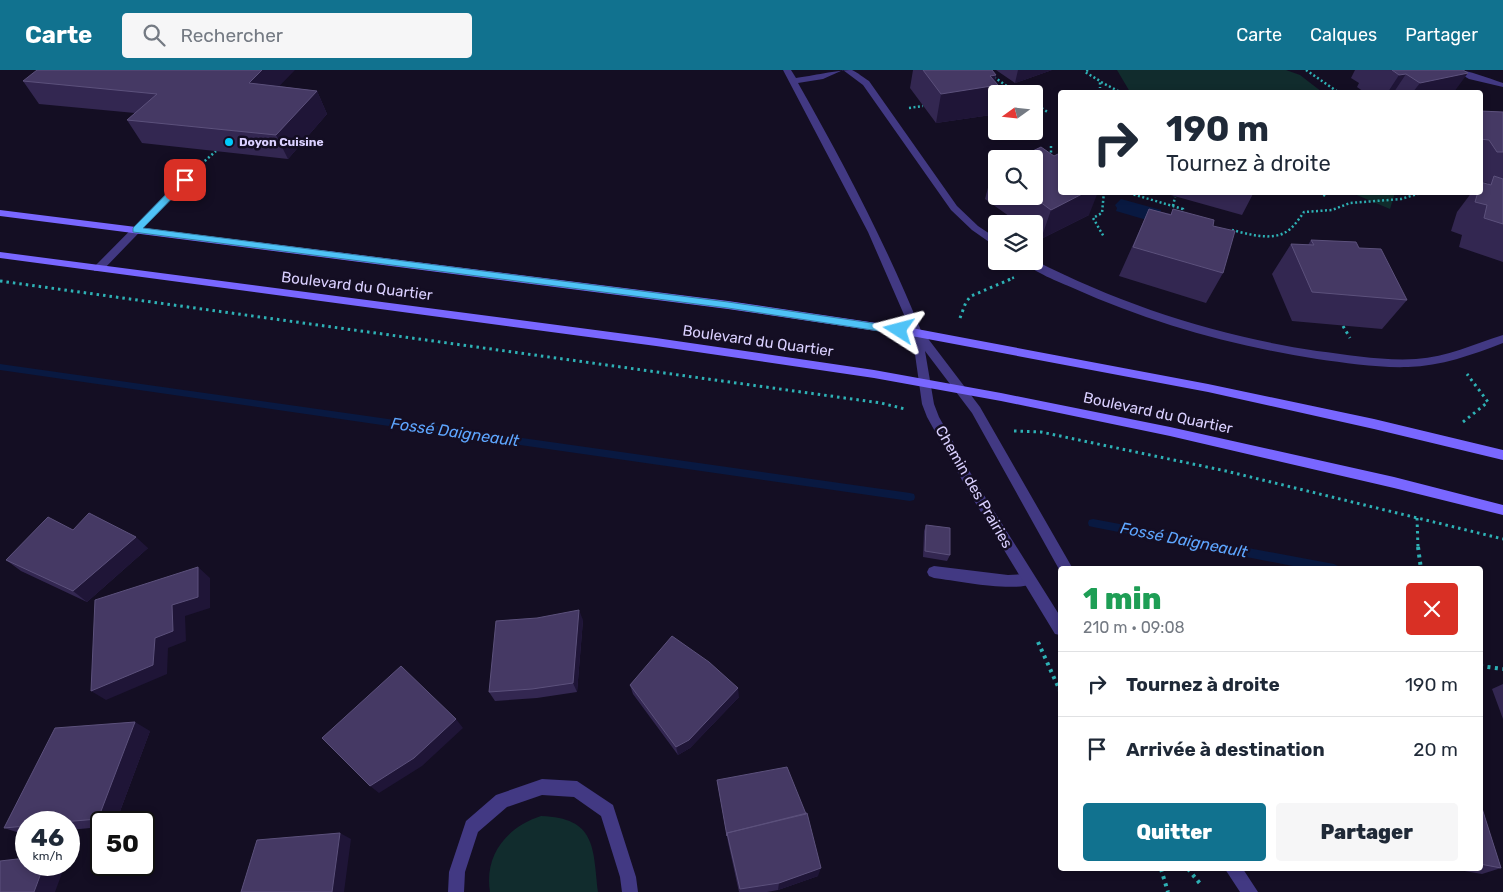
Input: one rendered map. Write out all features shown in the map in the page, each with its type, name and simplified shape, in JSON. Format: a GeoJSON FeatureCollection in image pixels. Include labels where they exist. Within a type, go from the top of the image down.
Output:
{"type":"FeatureCollection","features":[{"type":"Feature","properties":{"kind":"main road","name":"Boulevard du Quartier"},"geometry":{"type":"LineString","coordinates":[[0,213],[728,305],[917,333],[1190,384],[1374,424],[1503,455]]}},
{"type":"Feature","properties":{"kind":"main road","name":"Boulevard du Quartier"},"geometry":{"type":"LineString","coordinates":[[0,255],[722,352],[925,383],[1041,404],[1246,449],[1503,510]]}},
{"type":"Feature","properties":{"kind":"street","name":"Chemin des Prairies"},"geometry":{"type":"LineString","coordinates":[[787,70],[860,203],[887,259],[917,333],[928,404],[942,434],[1028,580],[1058,627]]}},
{"type":"Feature","properties":{"kind":"street"},"geometry":{"type":"LineString","coordinates":[[794,81],[820,77],[839,70]]}},
{"type":"Feature","properties":{"kind":"street"},"geometry":{"type":"LineString","coordinates":[[847,70],[866,82],[954,208],[975,228],[988,237]]}},
{"type":"Feature","properties":{"kind":"street"},"geometry":{"type":"LineString","coordinates":[[1458,70],[1472,77],[1503,85]]}},
{"type":"Feature","properties":{"kind":"street"},"geometry":{"type":"LineString","coordinates":[[98,269],[185,180]]}},
{"type":"Feature","properties":{"kind":"street"},"geometry":{"type":"LineString","coordinates":[[1043,268],[1121,303],[1212,333],[1294,351],[1393,364],[1418,363],[1454,355],[1503,339]]}},
{"type":"Feature","properties":{"kind":"street","name":"Chemin des Prairies"},"geometry":{"type":"LineString","coordinates":[[917,333],[987,427],[1064,566]]}},
{"type":"Feature","properties":{"kind":"street"},"geometry":{"type":"LineString","coordinates":[[934,572],[1008,581],[1028,580]]}},
{"type":"Feature","properties":{"kind":"street"},"geometry":{"type":"LineString","coordinates":[[456,892],[457,872],[472,827],[502,801],[542,787],[577,789],[607,811],[628,877],[630,892]]}},
{"type":"Feature","properties":{"kind":"street"},"geometry":{"type":"LineString","coordinates":[[1236,871],[1248,889]]}},
{"type":"Feature","properties":{"kind":"path"},"geometry":{"type":"LineString","coordinates":[[1088,70],[1084,72],[1116,90]]}},
{"type":"Feature","properties":{"kind":"path"},"geometry":{"type":"LineString","coordinates":[[1306,70],[1335,90]]}},
{"type":"Feature","properties":{"kind":"path"},"geometry":{"type":"LineString","coordinates":[[989,74],[1005,85]]}},
{"type":"Feature","properties":{"kind":"path"},"geometry":{"type":"LineString","coordinates":[[1100,81],[1100,88]]}},
{"type":"Feature","properties":{"kind":"path"},"geometry":{"type":"LineString","coordinates":[[1043,109],[1049,113]]}},
{"type":"Feature","properties":{"kind":"path"},"geometry":{"type":"LineString","coordinates":[[1051,146],[1050,157],[1055,160]]}},
{"type":"Feature","properties":{"kind":"path"},"geometry":{"type":"LineString","coordinates":[[1104,195],[1102,213],[1093,218],[1104,237]]}},
{"type":"Feature","properties":{"kind":"path"},"geometry":{"type":"LineString","coordinates":[[1136,195],[1183,209],[1180,218]]}},
{"type":"Feature","properties":{"kind":"path"},"geometry":{"type":"LineString","coordinates":[[1227,229],[1270,236],[1284,233],[1304,212],[1332,210],[1350,203],[1401,199],[1414,195]]}},
{"type":"Feature","properties":{"kind":"path"},"geometry":{"type":"LineString","coordinates":[[1173,206],[1174,197]]}},
{"type":"Feature","properties":{"kind":"path"},"geometry":{"type":"LineString","coordinates":[[958,321],[965,302],[969,298],[980,291],[1019,276],[1025,270]]}},
{"type":"Feature","properties":{"kind":"path"},"geometry":{"type":"LineString","coordinates":[[0,281],[691,376],[881,403],[906,409]]}},
{"type":"Feature","properties":{"kind":"path"},"geometry":{"type":"LineString","coordinates":[[1454,355],[1488,402],[1460,424]]}},
{"type":"Feature","properties":{"kind":"path"},"geometry":{"type":"LineString","coordinates":[[1023,433],[1041,432],[1226,471],[1503,539]]}},
{"type":"Feature","properties":{"kind":"path"},"geometry":{"type":"LineString","coordinates":[[1417,518],[1418,558],[1420,566]]}},
{"type":"Feature","properties":{"kind":"path"},"geometry":{"type":"LineString","coordinates":[[1483,666],[1503,669]]}},
{"type":"Feature","properties":{"kind":"path"},"geometry":{"type":"LineString","coordinates":[[1162,871],[1168,892]]}},
{"type":"Feature","properties":{"kind":"path"},"geometry":{"type":"LineString","coordinates":[[1190,871],[1202,886]]}},
{"type":"Feature","properties":{"kind":"green space"},"geometry":{"type":"Polygon","coordinates":[[[1117,70],[1286,70],[1300,75],[1319,90],[1129,90],[1117,70]]]}},
{"type":"Feature","properties":{"kind":"green space"},"geometry":{"type":"Polygon","coordinates":[[[1357,195],[1394,195],[1390,209],[1357,195]]]}},
{"type":"Feature","properties":{"kind":"green space"},"geometry":{"type":"Polygon","coordinates":[[[541,816],[572,822],[582,829],[592,849],[598,892],[490,892],[491,866],[501,844],[518,827],[541,816]]]}},
{"type":"Feature","properties":{"kind":"water"},"geometry":{"type":"Polygon","coordinates":[[[1121,199],[1161,210],[1157,223],[1116,211],[1115,205],[1121,199]]]}},
{"type":"Feature","properties":{"kind":"building"},"geometry":{"type":"Polygon","coordinates":[[[37,70],[262,70],[249,83],[317,91],[276,135],[127,120],[157,94],[23,81],[37,70]]]}},
{"type":"Feature","properties":{"kind":"building"},"geometry":{"type":"Polygon","coordinates":[[[923,70],[992,70],[996,75],[990,76],[998,85],[988,85],[988,87],[941,94],[923,70]]]}},
{"type":"Feature","properties":{"kind":"building"},"geometry":{"type":"Polygon","coordinates":[[[1392,70],[1463,70],[1468,73],[1420,83],[1406,74],[1399,75],[1392,70]]]}},
{"type":"Feature","properties":{"kind":"building"},"geometry":{"type":"Polygon","coordinates":[[[1483,111],[1503,112],[1503,152],[1497,152],[1489,140],[1483,139],[1483,111]]]}},
{"type":"Feature","properties":{"kind":"building"},"geometry":{"type":"Polygon","coordinates":[[[1041,147],[1054,156],[1058,154],[1058,195],[1080,195],[1051,210],[1043,204],[1043,150],[1035,150],[1041,147]]]}},
{"type":"Feature","properties":{"kind":"building"},"geometry":{"type":"Polygon","coordinates":[[[1494,176],[1503,179],[1503,224],[1484,218],[1487,205],[1475,202],[1477,195],[1483,195],[1483,183],[1491,185],[1494,176]]]}},
{"type":"Feature","properties":{"kind":"building"},"geometry":{"type":"Polygon","coordinates":[[[1149,209],[1171,215],[1173,209],[1214,220],[1213,226],[1235,231],[1223,273],[1133,247],[1149,209]]]}},
{"type":"Feature","properties":{"kind":"building"},"geometry":{"type":"Polygon","coordinates":[[[1311,240],[1356,242],[1359,248],[1381,249],[1407,300],[1312,292],[1291,244],[1314,245],[1311,240]]]}},
{"type":"Feature","properties":{"kind":"building"},"geometry":{"type":"Polygon","coordinates":[[[89,513],[136,537],[73,591],[6,560],[48,517],[73,530],[89,513]]]}},
{"type":"Feature","properties":{"kind":"building"},"geometry":{"type":"Polygon","coordinates":[[[926,525],[950,528],[950,555],[925,551],[926,525]]]}},
{"type":"Feature","properties":{"kind":"building"},"geometry":{"type":"Polygon","coordinates":[[[198,567],[198,597],[172,605],[173,631],[155,638],[153,665],[91,691],[95,600],[198,567]]]}},
{"type":"Feature","properties":{"kind":"building"},"geometry":{"type":"Polygon","coordinates":[[[579,610],[573,683],[532,689],[489,692],[496,621],[537,618],[579,610]]]}},
{"type":"Feature","properties":{"kind":"building"},"geometry":{"type":"Polygon","coordinates":[[[672,636],[709,662],[738,688],[689,740],[676,747],[630,685],[672,636]]]}},
{"type":"Feature","properties":{"kind":"building"},"geometry":{"type":"Polygon","coordinates":[[[401,666],[456,719],[414,758],[370,786],[322,738],[401,666]]]}},
{"type":"Feature","properties":{"kind":"building"},"geometry":{"type":"Polygon","coordinates":[[[135,722],[101,811],[90,811],[90,820],[80,820],[80,811],[15,811],[15,827],[4,828],[55,728],[135,722]]]}},
{"type":"Feature","properties":{"kind":"building"},"geometry":{"type":"Polygon","coordinates":[[[787,767],[806,814],[727,833],[727,836],[717,780],[787,767]]]}},
{"type":"Feature","properties":{"kind":"building"},"geometry":{"type":"Polygon","coordinates":[[[1483,811],[1501,868],[1483,865],[1483,811]]]}},
{"type":"Feature","properties":{"kind":"building"},"geometry":{"type":"Polygon","coordinates":[[[807,813],[821,868],[779,883],[740,889],[727,833],[807,813]]]}},
{"type":"Feature","properties":{"kind":"building"},"geometry":{"type":"Polygon","coordinates":[[[340,833],[332,892],[241,892],[257,840],[340,833]]]}},
{"type":"Feature","properties":{"kind":"building"},"geometry":{"type":"Polygon","coordinates":[[[15,859],[15,876],[40,876],[34,892],[0,892],[0,861],[15,859]]]}},
{"type":"Feature","properties":{"kind":"waterway","name":"Fossé Daigneault"},"geometry":{"type":"LineString","coordinates":[[0,367],[910,497]]}},
{"type":"Feature","properties":{"kind":"waterway","name":"Fossé Daigneault"},"geometry":{"type":"LineString","coordinates":[[1093,523],[1318,566]]}},
{"type":"Feature","properties":{"kind":"place","name":"Doyon Cuisine"},"geometry":{"type":"Point","coordinates":[229,142]}},
{"type":"Feature","properties":{"kind":"route"},"geometry":{"type":"LineString","coordinates":[[185,180],[136,230],[728,305],[899,330]]}}]}
